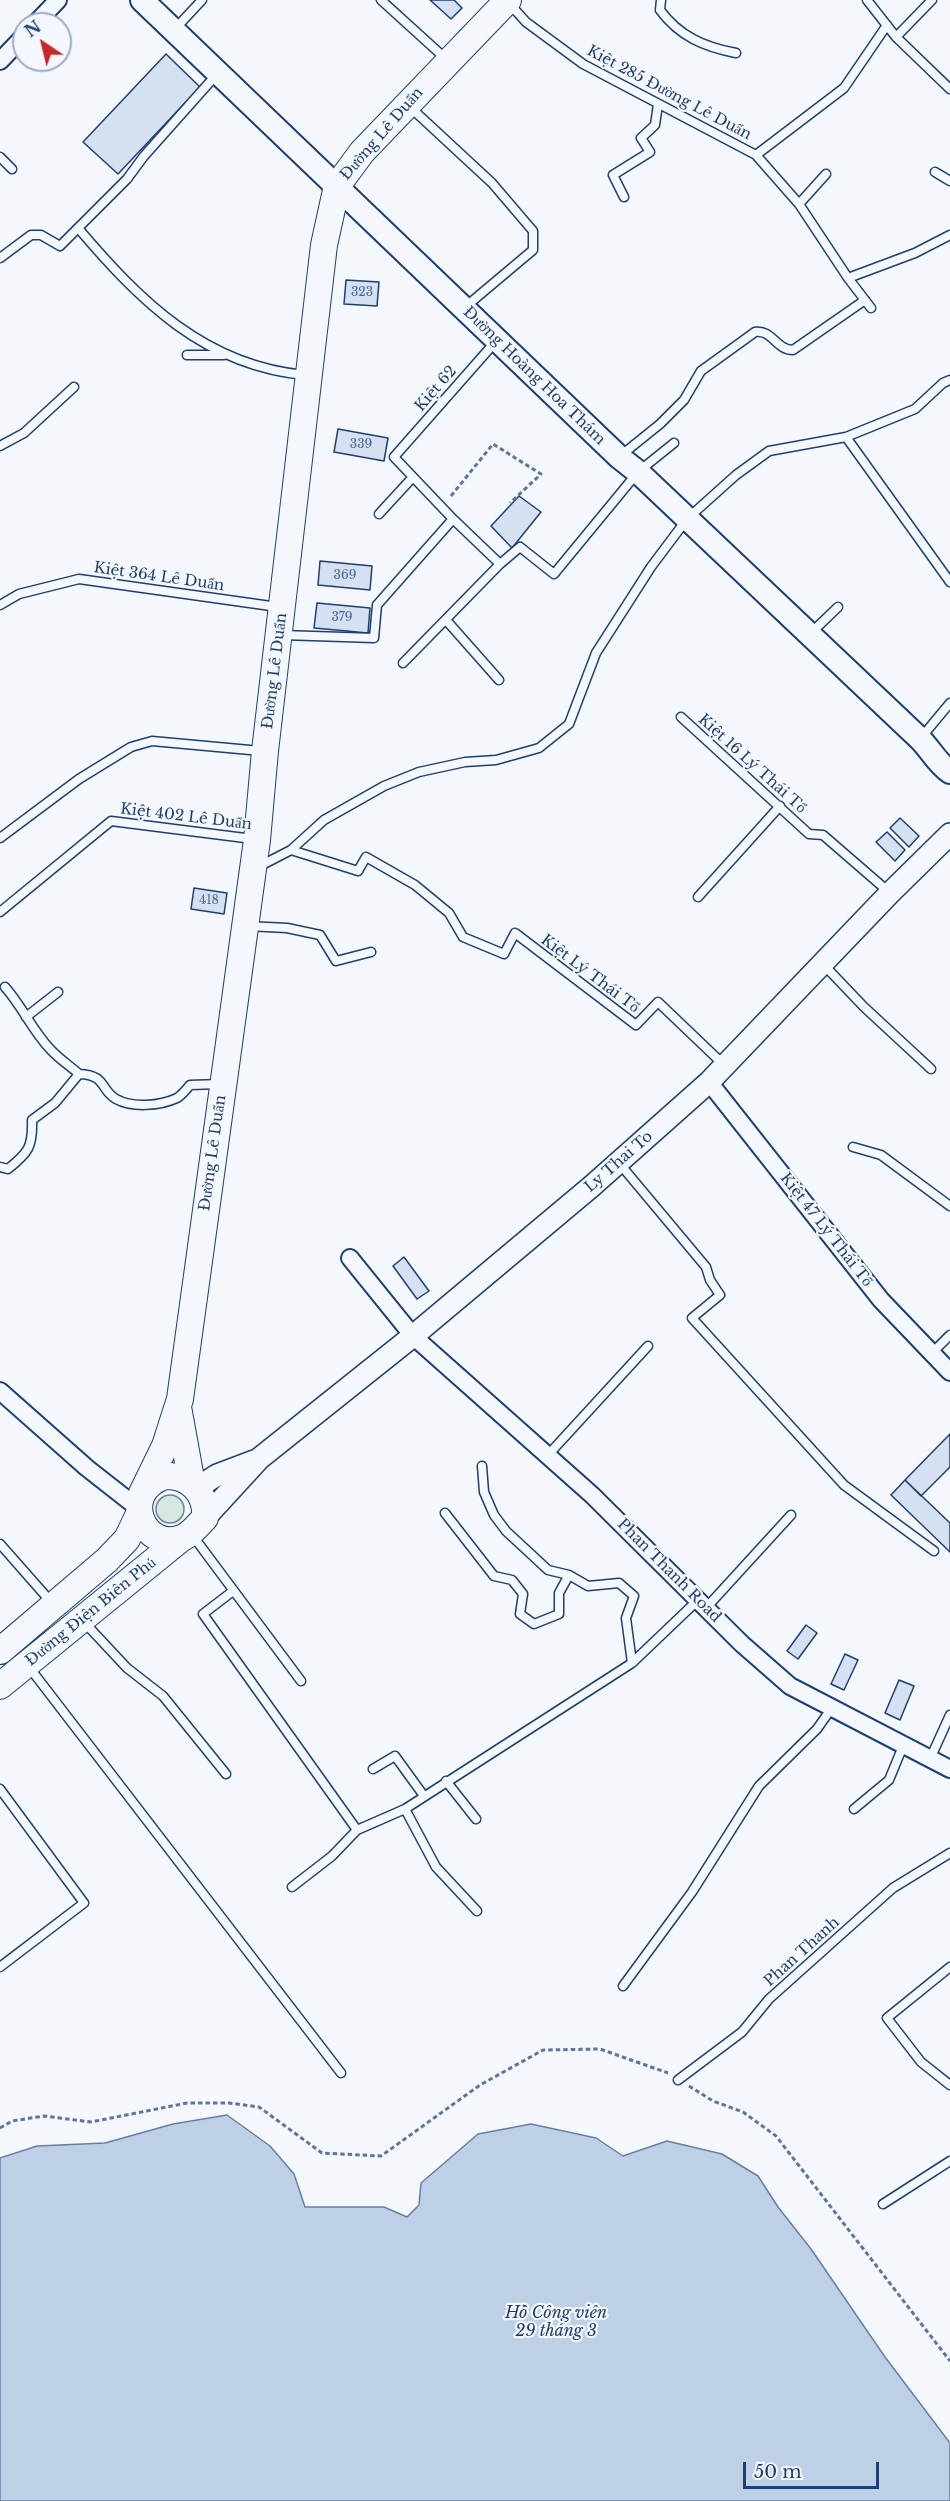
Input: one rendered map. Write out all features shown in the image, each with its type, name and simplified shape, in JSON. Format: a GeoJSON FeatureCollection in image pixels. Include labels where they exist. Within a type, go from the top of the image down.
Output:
{"type":"FeatureCollection","features":[{"type":"Feature","properties":{"kind":"main road","name":"Đường Hoàng Hoa Thám"},"geometry":{"type":"LineString","coordinates":[[142,0],[808,636],[925,744],[950,762]]}},
{"type":"Feature","properties":{"kind":"main road","name":"Đường Lê Duẩn"},"geometry":{"type":"LineString","coordinates":[[140,1505],[165,1446],[178,1407],[257,840],[278,635],[324,245],[338,186],[362,152],[507,0]]}},
{"type":"Feature","properties":{"kind":"main road","name":"Đường Hoàng Hoa Thám"},"geometry":{"type":"LineString","coordinates":[[925,744],[932,756],[950,772]]}},
{"type":"Feature","properties":{"kind":"main road","name":"Đường Lê Duẩn"},"geometry":{"type":"LineString","coordinates":[[178,1407],[194,1486]]}},
{"type":"Feature","properties":{"kind":"main road"},"geometry":{"type":"LineString","coordinates":[[175,1476],[194,1486],[201,1497],[193,1530],[160,1538],[150,1533],[143,1525],[140,1505],[156,1479],[175,1476]]}},
{"type":"Feature","properties":{"kind":"main road","name":"Đường Điện Biên Phủ"},"geometry":{"type":"LineString","coordinates":[[0,1651],[107,1560],[127,1539],[140,1505]]}},
{"type":"Feature","properties":{"kind":"main road","name":"Đường Điện Biên Phủ"},"geometry":{"type":"LineString","coordinates":[[0,1686],[193,1530]]}},
{"type":"Feature","properties":{"kind":"street"},"geometry":{"type":"LineString","coordinates":[[46,12],[58,0]]}},
{"type":"Feature","properties":{"kind":"street"},"geometry":{"type":"LineString","coordinates":[[0,61],[12,48]]}},
{"type":"Feature","properties":{"kind":"street","name":"Ly Thai To"},"geometry":{"type":"LineString","coordinates":[[260,1458],[412,1336],[619,1162],[709,1082],[890,893],[950,834]]}},
{"type":"Feature","properties":{"kind":"street","name":"Kiệt 47 Lý Thái Tổ"},"geometry":{"type":"LineString","coordinates":[[709,1082],[881,1300],[950,1372]]}},
{"type":"Feature","properties":{"kind":"street","name":"Phan Thanh Road"},"geometry":{"type":"LineString","coordinates":[[350,1258],[412,1336],[592,1495],[789,1686],[950,1769]]}},
{"type":"Feature","properties":{"kind":"street"},"geometry":{"type":"LineString","coordinates":[[0,1391],[87,1468],[140,1505]]}},
{"type":"Feature","properties":{"kind":"street"},"geometry":{"type":"LineString","coordinates":[[194,1486],[260,1458]]}},
{"type":"Feature","properties":{"kind":"street"},"geometry":{"type":"LineString","coordinates":[[193,1530],[260,1458]]}},
{"type":"Feature","properties":{"kind":"lane"},"geometry":{"type":"LineString","coordinates":[[174,30],[202,0]]}},
{"type":"Feature","properties":{"kind":"lane"},"geometry":{"type":"LineString","coordinates":[[381,0],[448,61]]}},
{"type":"Feature","properties":{"kind":"lane","name":"Kiệt 285 Đường Lê Duẩn"},"geometry":{"type":"LineString","coordinates":[[507,0],[526,22],[583,64],[756,155],[799,204],[848,278],[871,308]]}},
{"type":"Feature","properties":{"kind":"lane"},"geometry":{"type":"LineString","coordinates":[[661,0],[660,10],[672,27],[712,48],[736,53]]}},
{"type":"Feature","properties":{"kind":"lane"},"geometry":{"type":"LineString","coordinates":[[867,0],[896,37],[950,88]]}},
{"type":"Feature","properties":{"kind":"lane"},"geometry":{"type":"LineString","coordinates":[[896,37],[932,0]]}},
{"type":"Feature","properties":{"kind":"lane"},"geometry":{"type":"LineString","coordinates":[[756,155],[844,88],[887,25]]}},
{"type":"Feature","properties":{"kind":"lane"},"geometry":{"type":"LineString","coordinates":[[1,256],[31,235],[42,235],[60,246],[127,179],[144,156],[217,73]]}},
{"type":"Feature","properties":{"kind":"lane"},"geometry":{"type":"LineString","coordinates":[[408,104],[485,175],[533,231],[533,250],[464,309]]}},
{"type":"Feature","properties":{"kind":"lane"},"geometry":{"type":"LineString","coordinates":[[624,197],[613,175],[650,152],[641,138],[655,125],[658,104]]}},
{"type":"Feature","properties":{"kind":"lane"},"geometry":{"type":"LineString","coordinates":[[0,157],[12,169]]}},
{"type":"Feature","properties":{"kind":"lane"},"geometry":{"type":"LineString","coordinates":[[935,172],[950,181]]}},
{"type":"Feature","properties":{"kind":"lane"},"geometry":{"type":"LineString","coordinates":[[799,204],[826,174]]}},
{"type":"Feature","properties":{"kind":"lane"},"geometry":{"type":"LineString","coordinates":[[78,228],[118,275],[161,314],[194,337],[228,356],[276,372],[309,375]]}},
{"type":"Feature","properties":{"kind":"lane"},"geometry":{"type":"LineString","coordinates":[[848,278],[915,254],[950,234]]}},
{"type":"Feature","properties":{"kind":"lane"},"geometry":{"type":"LineString","coordinates":[[619,457],[660,424],[684,400],[700,371],[755,332],[769,335],[780,346],[794,350],[865,300]]}},
{"type":"Feature","properties":{"kind":"lane","name":"Kiệt 62"},"geometry":{"type":"LineString","coordinates":[[413,477],[394,457],[497,340]]}},
{"type":"Feature","properties":{"kind":"lane"},"geometry":{"type":"LineString","coordinates":[[187,355],[228,356]]}},
{"type":"Feature","properties":{"kind":"lane"},"geometry":{"type":"LineString","coordinates":[[253,869],[291,850],[324,820],[384,786],[419,772],[465,762],[496,760],[539,748],[569,724],[596,653],[651,567],[687,519],[736,475],[769,451],[846,437],[915,409],[943,383],[950,380]]}},
{"type":"Feature","properties":{"kind":"lane"},"geometry":{"type":"LineString","coordinates":[[0,446],[24,433],[74,387]]}},
{"type":"Feature","properties":{"kind":"lane"},"geometry":{"type":"LineString","coordinates":[[846,437],[950,582]]}},
{"type":"Feature","properties":{"kind":"lane"},"geometry":{"type":"LineString","coordinates":[[402,663],[500,564],[520,547],[554,574],[638,472],[674,443]]}},
{"type":"Feature","properties":{"kind":"lane"},"geometry":{"type":"LineString","coordinates":[[379,514],[413,477],[500,564]]}},
{"type":"Feature","properties":{"kind":"lane"},"geometry":{"type":"LineString","coordinates":[[278,635],[374,638],[377,605],[453,519]]}},
{"type":"Feature","properties":{"kind":"lane","name":"Kiệt 364 Lê Duẩn"},"geometry":{"type":"LineString","coordinates":[[0,605],[19,594],[79,579],[282,608]]}},
{"type":"Feature","properties":{"kind":"lane"},"geometry":{"type":"LineString","coordinates":[[808,636],[838,607]]}},
{"type":"Feature","properties":{"kind":"lane"},"geometry":{"type":"LineString","coordinates":[[446,620],[499,680]]}},
{"type":"Feature","properties":{"kind":"lane"},"geometry":{"type":"LineString","coordinates":[[925,744],[950,703]]}},
{"type":"Feature","properties":{"kind":"lane","name":"Kiệt 16 Lý Thái Tổ"},"geometry":{"type":"LineString","coordinates":[[681,717],[809,834],[823,835],[890,893]]}},
{"type":"Feature","properties":{"kind":"lane"},"geometry":{"type":"LineString","coordinates":[[0,838],[79,779],[131,747],[152,741],[265,751]]}},
{"type":"Feature","properties":{"kind":"lane"},"geometry":{"type":"LineString","coordinates":[[698,897],[780,806]]}},
{"type":"Feature","properties":{"kind":"lane","name":"Kiệt 402 Lê Duẩn"},"geometry":{"type":"LineString","coordinates":[[0,912],[111,820],[257,840]]}},
{"type":"Feature","properties":{"kind":"lane","name":"Kiệt Lý Thái Tổ"},"geometry":{"type":"LineString","coordinates":[[291,850],[358,871],[366,857],[415,885],[449,913],[463,937],[504,954],[515,933],[636,1025],[658,1002],[725,1066]]}},
{"type":"Feature","properties":{"kind":"lane"},"geometry":{"type":"LineString","coordinates":[[246,926],[287,928],[320,935],[336,962],[371,952]]}},
{"type":"Feature","properties":{"kind":"lane"},"geometry":{"type":"LineString","coordinates":[[823,964],[864,1007],[931,1069]]}},
{"type":"Feature","properties":{"kind":"lane"},"geometry":{"type":"LineString","coordinates":[[5,987],[19,1003],[26,1017],[50,1050],[79,1074],[95,1077],[117,1100],[136,1104],[173,1099],[179,1097],[190,1085],[223,1083]]}},
{"type":"Feature","properties":{"kind":"lane"},"geometry":{"type":"LineString","coordinates":[[26,1017],[58,992]]}},
{"type":"Feature","properties":{"kind":"lane"},"geometry":{"type":"LineString","coordinates":[[0,1167],[8,1169],[26,1155],[33,1138],[32,1120],[55,1103],[79,1074]]}},
{"type":"Feature","properties":{"kind":"lane"},"geometry":{"type":"LineString","coordinates":[[853,1147],[881,1155],[950,1206]]}},
{"type":"Feature","properties":{"kind":"lane"},"geometry":{"type":"LineString","coordinates":[[619,1162],[706,1267],[710,1280],[720,1294],[692,1318],[844,1485],[934,1551]]}},
{"type":"Feature","properties":{"kind":"lane"},"geometry":{"type":"LineString","coordinates":[[932,1353],[950,1335]]}},
{"type":"Feature","properties":{"kind":"lane"},"geometry":{"type":"LineString","coordinates":[[548,1455],[648,1346]]}},
{"type":"Feature","properties":{"kind":"lane"},"geometry":{"type":"LineString","coordinates":[[482,1467],[484,1491],[494,1515],[506,1531],[548,1570],[569,1575],[588,1586],[619,1583],[634,1596],[626,1618],[632,1663]]}},
{"type":"Feature","properties":{"kind":"lane"},"geometry":{"type":"LineString","coordinates":[[445,1513],[494,1576],[512,1580],[523,1594],[520,1614],[534,1624],[558,1614],[559,1593],[569,1575]]}},
{"type":"Feature","properties":{"kind":"lane"},"geometry":{"type":"LineString","coordinates":[[292,1887],[332,1856],[357,1830],[405,1809],[632,1663],[702,1604],[791,1515]]}},
{"type":"Feature","properties":{"kind":"lane"},"geometry":{"type":"LineString","coordinates":[[193,1530],[233,1591],[301,1681]]}},
{"type":"Feature","properties":{"kind":"lane"},"geometry":{"type":"LineString","coordinates":[[0,1544],[55,1605]]}},
{"type":"Feature","properties":{"kind":"lane"},"geometry":{"type":"LineString","coordinates":[[233,1591],[203,1614],[357,1830]]}},
{"type":"Feature","properties":{"kind":"lane"},"geometry":{"type":"LineString","coordinates":[[81,1619],[127,1668],[163,1696],[226,1773]]}},
{"type":"Feature","properties":{"kind":"lane"},"geometry":{"type":"LineString","coordinates":[[27,1664],[341,2073]]}},
{"type":"Feature","properties":{"kind":"lane"},"geometry":{"type":"LineString","coordinates":[[623,1986],[654,1946],[727,1839],[759,1786],[817,1729],[831,1709]]}},
{"type":"Feature","properties":{"kind":"lane"},"geometry":{"type":"LineString","coordinates":[[930,1759],[950,1715]]}},
{"type":"Feature","properties":{"kind":"lane"},"geometry":{"type":"LineString","coordinates":[[854,1809],[889,1780],[903,1746]]}},
{"type":"Feature","properties":{"kind":"lane"},"geometry":{"type":"LineString","coordinates":[[373,1769],[395,1756],[424,1796]]}},
{"type":"Feature","properties":{"kind":"lane"},"geometry":{"type":"LineString","coordinates":[[446,1781],[476,1820]]}},
{"type":"Feature","properties":{"kind":"lane"},"geometry":{"type":"LineString","coordinates":[[0,1789],[84,1903],[0,1967]]}},
{"type":"Feature","properties":{"kind":"lane"},"geometry":{"type":"LineString","coordinates":[[405,1809],[436,1867],[477,1911]]}},
{"type":"Feature","properties":{"kind":"lane","name":"Phan Thanh"},"geometry":{"type":"LineString","coordinates":[[678,2080],[742,2032],[769,1999],[893,1888],[950,1852]]}},
{"type":"Feature","properties":{"kind":"lane"},"geometry":{"type":"LineString","coordinates":[[950,1967],[887,2018],[921,2062],[950,2085]]}},
{"type":"Feature","properties":{"kind":"lane"},"geometry":{"type":"LineString","coordinates":[[883,2204],[950,2161]]}},
{"type":"Feature","properties":{"kind":"path"},"geometry":{"type":"LineString","coordinates":[[453,519],[451,494],[493,444],[541,474],[510,503]]}},
{"type":"Feature","properties":{"kind":"path"},"geometry":{"type":"LineString","coordinates":[[0,2128],[12,2121],[44,2116],[91,2122],[187,2103],[229,2103],[259,2107],[322,2153],[381,2156],[480,2085],[543,2050],[600,2049],[668,2073],[713,2101],[743,2112],[776,2136],[950,2361]]}},
{"type":"Feature","properties":{"kind":"shaded area"},"geometry":{"type":"Polygon","coordinates":[[[170,1495],[180,1499],[184,1509],[180,1519],[170,1523],[160,1519],[156,1509],[160,1499],[170,1495]]]}},
{"type":"Feature","properties":{"kind":"water","name":"Hồ Công viên 29 tháng 3"},"geometry":{"type":"Polygon","coordinates":[[[227,2115],[270,2146],[294,2174],[305,2207],[384,2207],[407,2217],[419,2205],[421,2183],[478,2134],[531,2124],[596,2138],[623,2156],[667,2141],[722,2154],[758,2176],[885,2357],[950,2443],[950,2501],[0,2501],[0,2158],[37,2146],[105,2143],[173,2124],[227,2115]]]}},
{"type":"Feature","properties":{"kind":"building"},"geometry":{"type":"Polygon","coordinates":[[[430,0],[454,0],[462,8],[451,19],[430,0]]]}},
{"type":"Feature","properties":{"kind":"building"},"geometry":{"type":"Polygon","coordinates":[[[166,54],[200,87],[118,174],[83,142],[166,54]]]}},
{"type":"Feature","properties":{"kind":"building"},"geometry":{"type":"Polygon","coordinates":[[[346,280],[379,282],[377,306],[344,304],[346,280]]]}},
{"type":"Feature","properties":{"kind":"building"},"geometry":{"type":"Polygon","coordinates":[[[338,429],[388,438],[384,461],[334,452],[338,429]]]}},
{"type":"Feature","properties":{"kind":"building"},"geometry":{"type":"Polygon","coordinates":[[[519,496],[541,512],[512,548],[491,526],[519,496]]]}},
{"type":"Feature","properties":{"kind":"building"},"geometry":{"type":"Polygon","coordinates":[[[320,561],[372,566],[370,590],[318,585],[320,561]]]}},
{"type":"Feature","properties":{"kind":"building"},"geometry":{"type":"Polygon","coordinates":[[[317,603],[370,608],[368,633],[314,628],[317,603]]]}},
{"type":"Feature","properties":{"kind":"building"},"geometry":{"type":"Polygon","coordinates":[[[900,818],[919,836],[909,847],[890,828],[900,818]]]}},
{"type":"Feature","properties":{"kind":"building"},"geometry":{"type":"Polygon","coordinates":[[[887,832],[905,850],[895,861],[876,842],[887,832]]]}},
{"type":"Feature","properties":{"kind":"building"},"geometry":{"type":"Polygon","coordinates":[[[194,888],[227,893],[224,914],[191,909],[194,888]]]}},
{"type":"Feature","properties":{"kind":"building"},"geometry":{"type":"Polygon","coordinates":[[[404,1257],[429,1291],[417,1299],[393,1266],[404,1257]]]}},
{"type":"Feature","properties":{"kind":"building"},"geometry":{"type":"Polygon","coordinates":[[[950,1434],[950,1467],[921,1496],[905,1480],[950,1434]]]}},
{"type":"Feature","properties":{"kind":"building"},"geometry":{"type":"Polygon","coordinates":[[[905,1480],[950,1523],[950,1552],[891,1495],[905,1480]]]}},
{"type":"Feature","properties":{"kind":"building"},"geometry":{"type":"Polygon","coordinates":[[[806,1625],[817,1633],[798,1659],[787,1651],[806,1625]]]}},
{"type":"Feature","properties":{"kind":"building"},"geometry":{"type":"Polygon","coordinates":[[[845,1654],[858,1660],[844,1690],[831,1684],[845,1654]]]}},
{"type":"Feature","properties":{"kind":"building"},"geometry":{"type":"Polygon","coordinates":[[[899,1680],[914,1686],[900,1720],[885,1713],[899,1680]]]}}]}
